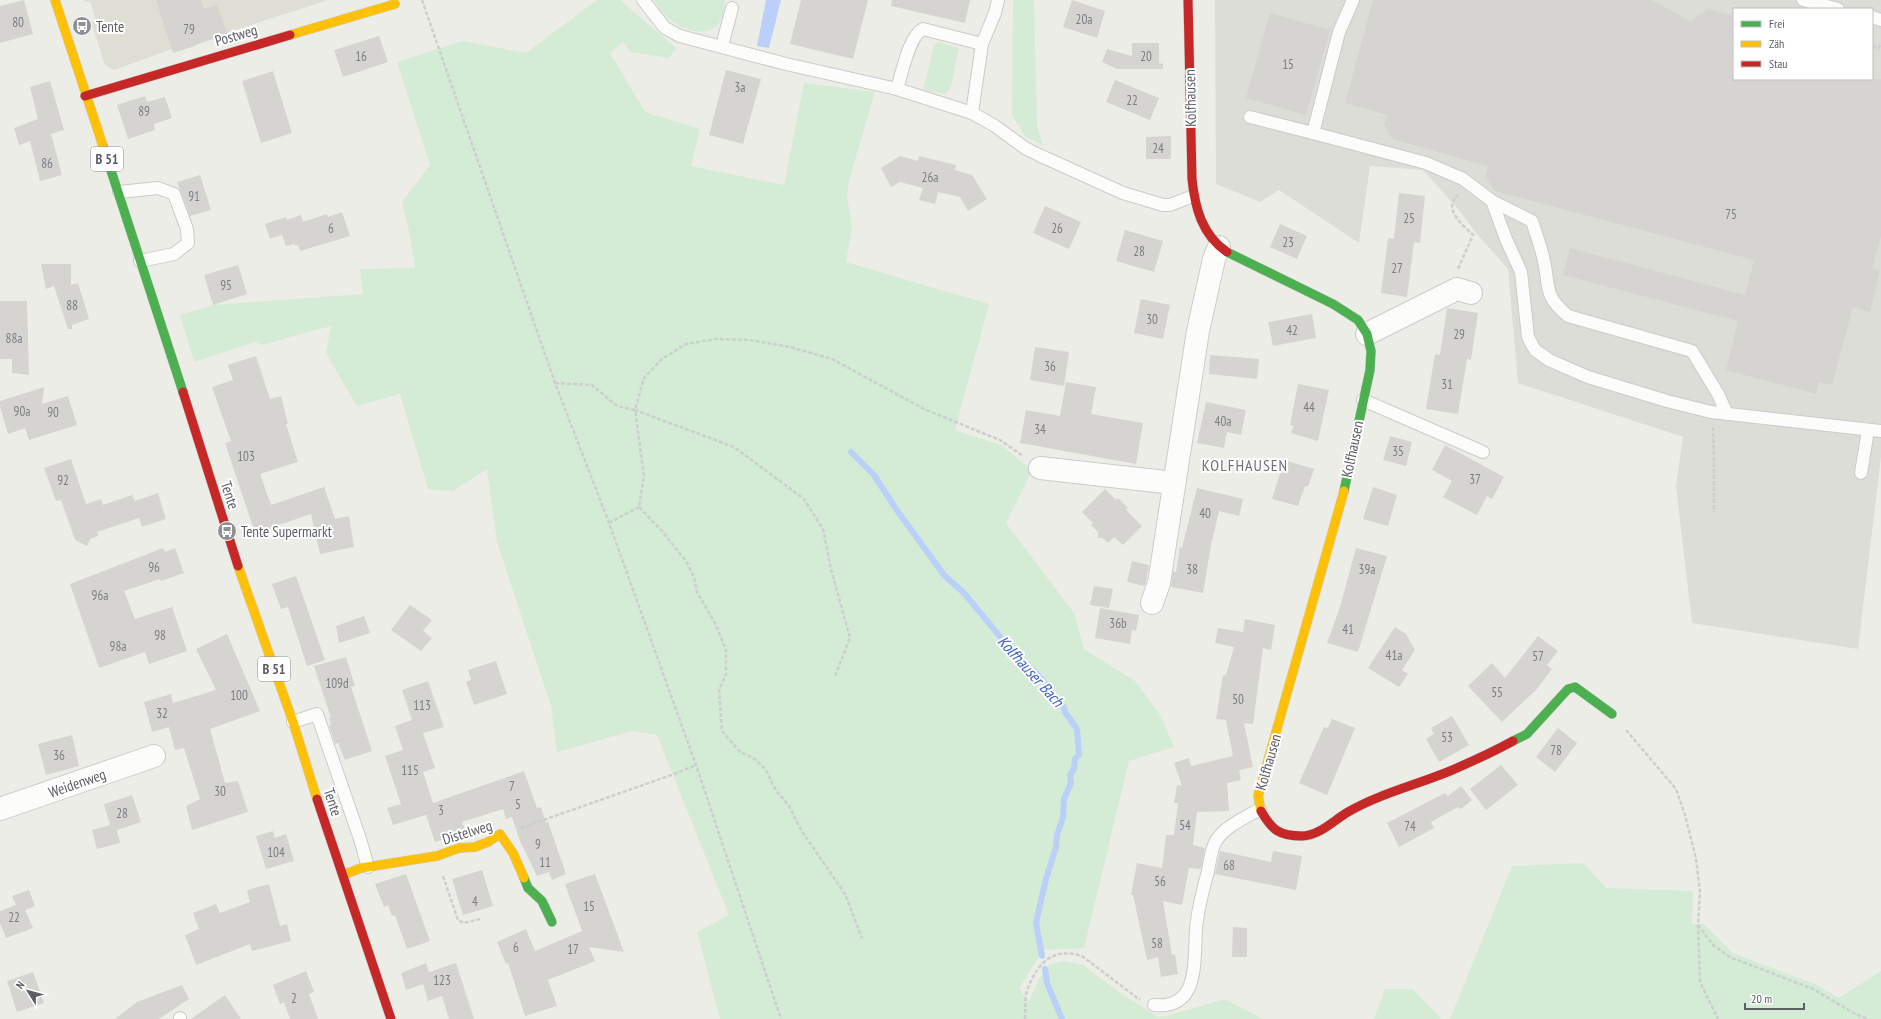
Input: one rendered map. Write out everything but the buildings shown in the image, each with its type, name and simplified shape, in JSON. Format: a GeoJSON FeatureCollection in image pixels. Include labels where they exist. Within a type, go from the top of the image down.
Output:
{"type":"FeatureCollection","features":[{"type":"Feature","properties":{"kind":"street","name":"Tente"},"geometry":{"type":"LineString","coordinates":[[55,0],[85,96],[119,192],[233,550],[293,722],[324,822],[391,1019]]}},
{"type":"Feature","properties":{"kind":"street","name":"Kolfhausen"},"geometry":{"type":"LineString","coordinates":[[1188,0],[1193,196],[1199,218],[1219,247],[1232,256],[1333,304],[1358,320],[1367,334],[1371,351],[1370,370],[1362,400],[1343,494],[1258,796],[1260,809],[1270,826],[1284,835],[1304,836],[1322,829],[1348,812],[1361,806],[1450,771],[1495,751],[1527,734],[1568,689],[1575,687],[1612,714]]}},
{"type":"Feature","properties":{"kind":"street","name":"Postweg"},"geometry":{"type":"LineString","coordinates":[[85,96],[395,4]]}},
{"type":"Feature","properties":{"kind":"street"},"geometry":{"type":"LineString","coordinates":[[1152,603],[1159,583],[1198,331],[1214,259],[1219,247]]}},
{"type":"Feature","properties":{"kind":"street"},"geometry":{"type":"LineString","coordinates":[[1367,334],[1464,291]]}},
{"type":"Feature","properties":{"kind":"street"},"geometry":{"type":"LineString","coordinates":[[1040,468],[1174,483]]}},
{"type":"Feature","properties":{"kind":"street","name":"Weidenweg"},"geometry":{"type":"LineString","coordinates":[[0,809],[154,756]]}},
{"type":"Feature","properties":{"kind":"street","name":"Distelweg"},"geometry":{"type":"LineString","coordinates":[[343,875],[368,867],[437,856],[459,848],[475,847],[488,842],[500,834],[513,853],[528,888],[542,901],[552,922]]}},
{"type":"Feature","properties":{"kind":"lane"},"geometry":{"type":"LineString","coordinates":[[643,0],[658,21],[671,32],[786,64],[897,89],[972,113],[995,126],[1025,148],[1124,193],[1170,206],[1193,196]]}},
{"type":"Feature","properties":{"kind":"lane"},"geometry":{"type":"LineString","coordinates":[[972,113],[982,44],[995,13],[998,0]]}},
{"type":"Feature","properties":{"kind":"lane"},"geometry":{"type":"LineString","coordinates":[[1313,132],[1339,32],[1353,0]]}},
{"type":"Feature","properties":{"kind":"lane"},"geometry":{"type":"LineString","coordinates":[[1803,0],[1834,8]]}},
{"type":"Feature","properties":{"kind":"lane"},"geometry":{"type":"LineString","coordinates":[[722,46],[732,8]]}},
{"type":"Feature","properties":{"kind":"lane"},"geometry":{"type":"LineString","coordinates":[[897,89],[912,41],[918,32],[923,29],[982,44]]}},
{"type":"Feature","properties":{"kind":"lane"},"geometry":{"type":"LineString","coordinates":[[1250,116],[1426,163],[1463,179],[1492,202],[1532,221],[1544,261],[1548,290],[1555,306],[1568,316],[1692,351],[1718,394],[1727,414]]}},
{"type":"Feature","properties":{"kind":"lane"},"geometry":{"type":"LineString","coordinates":[[119,192],[158,188],[174,194],[187,229],[188,243],[174,254],[140,261]]}},
{"type":"Feature","properties":{"kind":"lane"},"geometry":{"type":"LineString","coordinates":[[1492,202],[1506,239],[1521,272],[1528,337],[1535,350],[1549,360],[1588,377],[1667,401],[1711,412],[1881,431]]}},
{"type":"Feature","properties":{"kind":"lane"},"geometry":{"type":"LineString","coordinates":[[1362,400],[1483,452]]}},
{"type":"Feature","properties":{"kind":"lane"},"geometry":{"type":"LineString","coordinates":[[1861,473],[1868,430]]}},
{"type":"Feature","properties":{"kind":"lane"},"geometry":{"type":"LineString","coordinates":[[293,722],[317,714],[360,839],[368,867]]}},
{"type":"Feature","properties":{"kind":"lane"},"geometry":{"type":"LineString","coordinates":[[1154,1005],[1165,1006],[1175,1003],[1187,992],[1192,982],[1195,967],[1196,921],[1216,841],[1236,823],[1260,809]]}},
{"type":"Feature","properties":{"kind":"path"},"geometry":{"type":"LineString","coordinates":[[422,0],[555,383],[608,523],[696,765],[781,1019]]}},
{"type":"Feature","properties":{"kind":"path"},"geometry":{"type":"LineString","coordinates":[[1873,46],[1878,48],[1881,44]]}},
{"type":"Feature","properties":{"kind":"path"},"geometry":{"type":"LineString","coordinates":[[1457,196],[1452,205],[1453,215],[1473,235],[1456,274],[1464,291]]}},
{"type":"Feature","properties":{"kind":"path"},"geometry":{"type":"LineString","coordinates":[[639,507],[644,476],[635,410],[644,378],[662,359],[686,344],[716,339],[750,340],[790,347],[832,359],[926,410],[1000,440],[1040,468]]}},
{"type":"Feature","properties":{"kind":"path"},"geometry":{"type":"LineString","coordinates":[[555,383],[592,386],[617,406],[635,410],[734,447],[804,499],[823,529],[831,569],[850,638],[835,676]]}},
{"type":"Feature","properties":{"kind":"path"},"geometry":{"type":"LineString","coordinates":[[1711,412],[1714,458],[1714,512]]}},
{"type":"Feature","properties":{"kind":"path"},"geometry":{"type":"LineString","coordinates":[[608,523],[639,507]]}},
{"type":"Feature","properties":{"kind":"path"},"geometry":{"type":"LineString","coordinates":[[639,507],[662,531],[686,561],[694,577],[697,592],[716,625],[726,650],[726,674],[719,690],[722,731],[740,752],[756,759],[766,770],[775,789],[789,806],[802,830],[845,894],[862,938]]}},
{"type":"Feature","properties":{"kind":"path"},"geometry":{"type":"LineString","coordinates":[[1612,714],[1676,789],[1696,859],[1700,892],[1698,925],[1700,982],[1718,1019]]}},
{"type":"Feature","properties":{"kind":"path"},"geometry":{"type":"LineString","coordinates":[[500,834],[532,825],[696,765]]}},
{"type":"Feature","properties":{"kind":"path"},"geometry":{"type":"LineString","coordinates":[[437,856],[446,888],[458,920],[464,923],[480,919]]}},
{"type":"Feature","properties":{"kind":"path"},"geometry":{"type":"LineString","coordinates":[[1698,925],[1713,945],[1730,957],[1813,988],[1856,1015],[1868,1019]]}},
{"type":"Feature","properties":{"kind":"path"},"geometry":{"type":"LineString","coordinates":[[1025,1019],[1027,989],[1048,958],[1060,953],[1071,953],[1082,956],[1136,998],[1154,1005]]}},
{"type":"Feature","properties":{"kind":"shaded area"},"geometry":{"type":"Polygon","coordinates":[[[84,0],[328,0],[226,33],[227,34],[211,40],[210,35],[193,40],[195,46],[173,53],[172,49],[114,70],[105,65],[91,22],[96,20],[90,1],[85,2],[84,0]]]}},
{"type":"Feature","properties":{"kind":"shaded area"},"geometry":{"type":"Polygon","coordinates":[[[1215,0],[1881,0],[1881,457],[1858,649],[1692,623],[1676,486],[1683,437],[1518,383],[1508,269],[1476,233],[1459,210],[1423,170],[1370,166],[1359,243],[1279,190],[1260,202],[1216,184],[1215,0]]]}},
{"type":"Feature","properties":{"kind":"green space"},"geometry":{"type":"Polygon","coordinates":[[[597,0],[620,0],[676,48],[669,58],[631,52],[623,42],[610,53],[645,112],[700,129],[691,166],[784,185],[804,83],[875,92],[849,180],[847,196],[852,226],[846,262],[989,304],[955,430],[1003,446],[1032,471],[1006,523],[1074,613],[1084,649],[1135,681],[1161,716],[1174,747],[1129,761],[1084,948],[1043,950],[1019,989],[1029,1001],[1039,979],[1050,964],[1065,961],[1083,965],[1122,994],[1158,1017],[1167,1016],[1225,999],[1263,1019],[720,1019],[697,932],[729,915],[657,735],[633,731],[557,752],[551,706],[497,542],[487,469],[453,491],[428,489],[400,394],[357,406],[326,353],[331,326],[262,345],[255,342],[194,362],[180,315],[213,305],[363,294],[360,269],[415,268],[411,240],[402,202],[430,165],[397,62],[463,41],[526,53],[597,0]]]}},
{"type":"Feature","properties":{"kind":"green space"},"geometry":{"type":"Polygon","coordinates":[[[654,0],[725,0],[722,17],[717,26],[711,30],[696,31],[687,29],[673,22],[663,13],[654,0]]]}},
{"type":"Feature","properties":{"kind":"green space"},"geometry":{"type":"Polygon","coordinates":[[[1013,0],[1034,0],[1037,126],[1043,146],[1025,136],[1012,115],[1013,0]]]}},
{"type":"Feature","properties":{"kind":"green space"},"geometry":{"type":"Polygon","coordinates":[[[938,42],[959,48],[951,87],[945,94],[925,90],[924,87],[934,45],[938,42]]]}},
{"type":"Feature","properties":{"kind":"green space"},"geometry":{"type":"Polygon","coordinates":[[[1583,863],[1606,888],[1693,891],[1692,924],[1704,924],[1733,953],[1817,985],[1839,998],[1881,971],[1881,1019],[1450,1019],[1512,866],[1583,863]]]}},
{"type":"Feature","properties":{"kind":"green space"},"geometry":{"type":"Polygon","coordinates":[[[1385,989],[1412,989],[1441,1019],[1374,1019],[1385,989]]]}},
{"type":"Feature","properties":{"kind":"water"},"geometry":{"type":"Polygon","coordinates":[[[766,0],[781,0],[769,48],[757,46],[766,0]]]}},
{"type":"Feature","properties":{"kind":"waterway","name":"Kolfhauser Bach"},"geometry":{"type":"LineString","coordinates":[[851,452],[874,475],[896,509],[944,575],[964,593],[1021,662],[1031,669],[1044,682],[1051,699],[1064,707],[1065,712],[1077,729],[1079,755],[1075,759],[1074,769],[1070,775],[1071,783],[1064,799],[1063,818],[1057,835],[1056,847],[1046,879],[1036,923],[1042,956]]}},
{"type":"Feature","properties":{"kind":"waterway","name":"Kolfhauser Bach"},"geometry":{"type":"LineString","coordinates":[[1045,969],[1047,983],[1062,1019]]}},
{"type":"Feature","properties":{"kind":"traffic: fast"},"geometry":{"type":"LineString","coordinates":[[103,146],[183,392]]}},
{"type":"Feature","properties":{"kind":"traffic: fast"},"geometry":{"type":"LineString","coordinates":[[1227,252],[1333,304],[1358,320],[1367,334],[1371,351],[1370,370],[1344,491]]}},
{"type":"Feature","properties":{"kind":"traffic: fast"},"geometry":{"type":"LineString","coordinates":[[1513,741],[1527,734],[1568,689],[1575,687],[1612,714]]}},
{"type":"Feature","properties":{"kind":"traffic: fast"},"geometry":{"type":"LineString","coordinates":[[524,878],[528,888],[542,901],[552,922]]}},
{"type":"Feature","properties":{"kind":"traffic: slow"},"geometry":{"type":"LineString","coordinates":[[55,0],[103,146]]}},
{"type":"Feature","properties":{"kind":"traffic: slow"},"geometry":{"type":"LineString","coordinates":[[290,35],[395,4]]}},
{"type":"Feature","properties":{"kind":"traffic: slow"},"geometry":{"type":"LineString","coordinates":[[1261,811],[1258,796],[1344,491]]}},
{"type":"Feature","properties":{"kind":"traffic: slow"},"geometry":{"type":"LineString","coordinates":[[238,566],[293,722],[317,799]]}},
{"type":"Feature","properties":{"kind":"traffic: slow"},"geometry":{"type":"LineString","coordinates":[[343,875],[361,868],[437,856],[459,848],[475,847],[488,842],[500,834],[513,853],[524,878]]}},
{"type":"Feature","properties":{"kind":"traffic: jam"},"geometry":{"type":"LineString","coordinates":[[1188,0],[1193,190],[1201,220],[1211,238],[1227,252]]}},
{"type":"Feature","properties":{"kind":"traffic: jam"},"geometry":{"type":"LineString","coordinates":[[85,96],[290,35]]}},
{"type":"Feature","properties":{"kind":"traffic: jam"},"geometry":{"type":"LineString","coordinates":[[183,392],[238,566]]}},
{"type":"Feature","properties":{"kind":"traffic: jam"},"geometry":{"type":"LineString","coordinates":[[1261,811],[1269,823],[1277,831],[1294,836],[1308,835],[1320,831],[1343,815],[1372,800],[1450,771],[1513,741]]}},
{"type":"Feature","properties":{"kind":"traffic: jam"},"geometry":{"type":"LineString","coordinates":[[317,799],[391,1019]]}},
{"type":"Feature","properties":{"kind":"place","name":"Tente"},"geometry":{"type":"Point","coordinates":[82,26]}},
{"type":"Feature","properties":{"kind":"place","name":"Tente Supermarkt"},"geometry":{"type":"Point","coordinates":[227,531]}},
{"type":"Feature","properties":{"kind":"district","name":"KOLFHAUSEN"},"geometry":{"type":"Point","coordinates":[1245,465]}}]}
